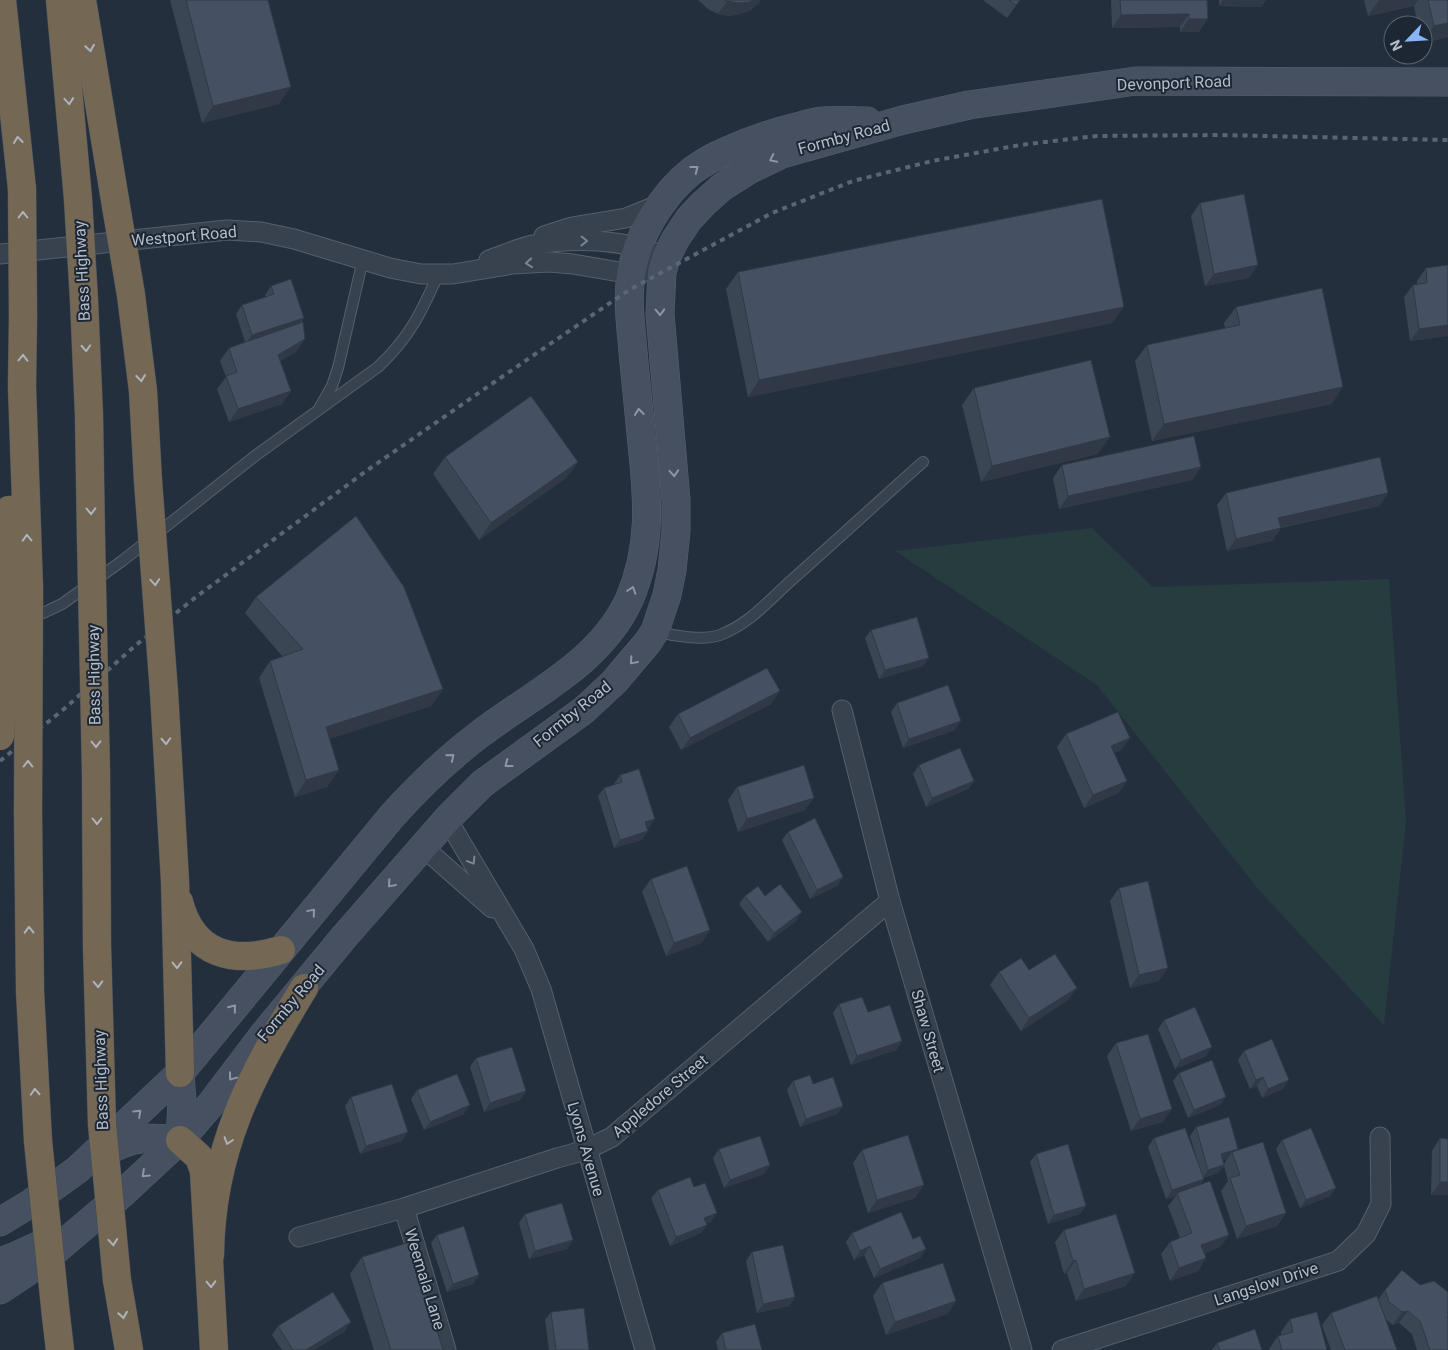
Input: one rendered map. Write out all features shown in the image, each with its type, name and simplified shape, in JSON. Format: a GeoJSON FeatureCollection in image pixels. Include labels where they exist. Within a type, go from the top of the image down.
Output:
{"type":"FeatureCollection","features":[{"type":"Feature","properties":{"kind":"highway"},"geometry":{"type":"LineString","coordinates":[[2,0],[22,188],[23,316],[18,592],[28,813],[30,991],[38,1141],[60,1350]]}},
{"type":"Feature","properties":{"kind":"highway","name":"Bass Highway"},"geometry":{"type":"LineString","coordinates":[[60,0],[78,200],[89,415],[96,773],[97,946],[102,1124],[117,1280],[129,1350]]}},
{"type":"Feature","properties":{"kind":"highway"},"geometry":{"type":"LineString","coordinates":[[82,0],[131,295],[143,391],[175,881],[180,1073]]}},
{"type":"Feature","properties":{"kind":"highway"},"geometry":{"type":"LineString","coordinates":[[0,736],[18,592]]}},
{"type":"Feature","properties":{"kind":"highway"},"geometry":{"type":"LineString","coordinates":[[175,881],[182,914],[196,936],[209,946],[221,953],[243,957],[281,950]]}},
{"type":"Feature","properties":{"kind":"highway"},"geometry":{"type":"LineString","coordinates":[[210,1255],[210,1227],[216,1185],[234,1120],[259,1064],[304,988]]}},
{"type":"Feature","properties":{"kind":"highway"},"geometry":{"type":"LineString","coordinates":[[180,1140],[199,1157],[204,1171],[214,1350]]}},
{"type":"Feature","properties":{"kind":"main road","name":"Devonport Road"},"geometry":{"type":"LineString","coordinates":[[903,120],[969,105],[1136,81],[1448,82]]}},
{"type":"Feature","properties":{"kind":"main road","name":"Formby Road"},"geometry":{"type":"LineString","coordinates":[[0,1222],[78,1170],[180,1073],[392,816],[425,781],[480,734],[581,661],[603,640],[621,615],[629,599],[644,551],[648,519],[629,290],[631,274],[639,247],[661,204],[679,183],[700,164],[746,142],[821,121],[903,120]]}},
{"type":"Feature","properties":{"kind":"main road","name":"Formby Road"},"geometry":{"type":"LineString","coordinates":[[0,1290],[34,1267],[87,1224],[180,1140],[344,937],[447,819],[482,784],[584,710],[636,657],[655,631],[662,614],[670,578],[676,531],[673,461],[660,314],[660,286],[666,260],[675,240],[688,219],[703,204],[722,187],[749,170],[782,154],[903,120]]}},
{"type":"Feature","properties":{"kind":"main road"},"geometry":{"type":"LineString","coordinates":[[621,615],[655,631]]}},
{"type":"Feature","properties":{"kind":"main road"},"geometry":{"type":"LineString","coordinates":[[425,781],[447,819]]}},
{"type":"Feature","properties":{"kind":"main road"},"geometry":{"type":"LineString","coordinates":[[392,816],[423,847]]}},
{"type":"Feature","properties":{"kind":"main road"},"geometry":{"type":"LineString","coordinates":[[78,1170],[112,1149],[133,1139],[143,1137],[180,1140],[182,1102],[180,1073]]}},
{"type":"Feature","properties":{"kind":"main road"},"geometry":{"type":"LineString","coordinates":[[0,1262],[87,1224]]}},
{"type":"Feature","properties":{"kind":"street","name":"Westport Road"},"geometry":{"type":"LineString","coordinates":[[513,251],[554,232],[626,218],[661,204]]}},
{"type":"Feature","properties":{"kind":"street","name":"Westport Road"},"geometry":{"type":"LineString","coordinates":[[0,254],[227,230],[262,232],[294,239],[405,272],[445,275],[513,264],[549,262],[567,263],[631,274]]}},
{"type":"Feature","properties":{"kind":"street","name":"Westport Road"},"geometry":{"type":"LineString","coordinates":[[445,275],[532,245],[561,242],[590,241],[639,247],[666,260]]}},
{"type":"Feature","properties":{"kind":"street"},"geometry":{"type":"LineString","coordinates":[[631,274],[650,270],[666,260]]}},
{"type":"Feature","properties":{"kind":"street","name":"Shaw Street"},"geometry":{"type":"LineString","coordinates":[[842,710],[890,901],[1022,1350]]}},
{"type":"Feature","properties":{"kind":"street","name":"Lyons Avenue"},"geometry":{"type":"LineString","coordinates":[[447,819],[524,949],[541,989],[645,1350]]}},
{"type":"Feature","properties":{"kind":"street","name":"Lyons Avenue"},"geometry":{"type":"LineString","coordinates":[[423,847],[495,911],[524,949]]}},
{"type":"Feature","properties":{"kind":"street","name":"Appledore Street"},"geometry":{"type":"LineString","coordinates":[[299,1237],[404,1208],[586,1150],[612,1138],[890,901]]}},
{"type":"Feature","properties":{"kind":"street","name":"Langslow Drive"},"geometry":{"type":"LineString","coordinates":[[1062,1350],[1338,1261],[1366,1234],[1381,1204],[1380,1137]]}},
{"type":"Feature","properties":{"kind":"street","name":"Weemala Lane"},"geometry":{"type":"LineString","coordinates":[[404,1208],[446,1350]]}},
{"type":"Feature","properties":{"kind":"lane"},"geometry":{"type":"LineString","coordinates":[[315,414],[326,399],[338,368],[363,259]]}},
{"type":"Feature","properties":{"kind":"lane"},"geometry":{"type":"LineString","coordinates":[[0,633],[62,604],[122,561],[255,456],[378,367],[407,336],[445,275]]}},
{"type":"Feature","properties":{"kind":"lane"},"geometry":{"type":"LineString","coordinates":[[655,631],[688,637],[718,636],[738,625],[762,608],[923,462]]}},
{"type":"Feature","properties":{"kind":"green space"},"geometry":{"type":"Polygon","coordinates":[[[1092,528],[1153,587],[1389,579],[1406,822],[1384,1025],[1258,889],[1097,685],[895,551],[1092,528]]]}},
{"type":"Feature","properties":{"kind":"building"},"geometry":{"type":"Polygon","coordinates":[[[186,0],[268,0],[291,87],[213,106],[186,0]]]}},
{"type":"Feature","properties":{"kind":"building"},"geometry":{"type":"Polygon","coordinates":[[[724,0],[753,0],[738,3],[724,0]]]}},
{"type":"Feature","properties":{"kind":"building"},"geometry":{"type":"Polygon","coordinates":[[[1009,0],[1020,0],[1016,5],[1009,0]]]}},
{"type":"Feature","properties":{"kind":"building"},"geometry":{"type":"Polygon","coordinates":[[[1120,0],[1207,0],[1208,19],[1189,19],[1189,14],[1121,15],[1120,0]]]}},
{"type":"Feature","properties":{"kind":"building"},"geometry":{"type":"Polygon","coordinates":[[[1428,0],[1448,0],[1448,23],[1434,26],[1428,0]]]}},
{"type":"Feature","properties":{"kind":"building"},"geometry":{"type":"Polygon","coordinates":[[[1244,194],[1258,265],[1214,274],[1200,203],[1244,194]]]}},
{"type":"Feature","properties":{"kind":"building"},"geometry":{"type":"Polygon","coordinates":[[[1102,199],[1124,307],[759,380],[738,272],[1102,199]]]}},
{"type":"Feature","properties":{"kind":"building"},"geometry":{"type":"Polygon","coordinates":[[[1448,265],[1448,325],[1419,329],[1413,285],[1427,283],[1426,268],[1448,265]]]}},
{"type":"Feature","properties":{"kind":"building"},"geometry":{"type":"Polygon","coordinates":[[[291,279],[304,318],[252,335],[242,305],[274,294],[271,286],[291,279]]]}},
{"type":"Feature","properties":{"kind":"building"},"geometry":{"type":"Polygon","coordinates":[[[1322,288],[1343,387],[1164,424],[1147,345],[1240,325],[1236,307],[1322,288]]]}},
{"type":"Feature","properties":{"kind":"building"},"geometry":{"type":"Polygon","coordinates":[[[303,322],[305,339],[278,355],[291,391],[238,409],[226,376],[237,372],[229,348],[303,322]]]}},
{"type":"Feature","properties":{"kind":"building"},"geometry":{"type":"Polygon","coordinates":[[[1091,360],[1110,437],[992,466],[974,388],[1091,360]]]}},
{"type":"Feature","properties":{"kind":"building"},"geometry":{"type":"Polygon","coordinates":[[[531,396],[578,462],[491,523],[445,457],[531,396]]]}},
{"type":"Feature","properties":{"kind":"building"},"geometry":{"type":"Polygon","coordinates":[[[1194,436],[1201,467],[1068,496],[1062,465],[1194,436]]]}},
{"type":"Feature","properties":{"kind":"building"},"geometry":{"type":"Polygon","coordinates":[[[1380,457],[1388,493],[1278,518],[1281,528],[1236,539],[1226,493],[1380,457]]]}},
{"type":"Feature","properties":{"kind":"building"},"geometry":{"type":"Polygon","coordinates":[[[356,516],[404,587],[443,689],[326,727],[339,770],[306,780],[270,661],[303,649],[256,597],[356,516]]]}},
{"type":"Feature","properties":{"kind":"building"},"geometry":{"type":"Polygon","coordinates":[[[917,617],[929,658],[885,670],[871,630],[917,617]]]}},
{"type":"Feature","properties":{"kind":"building"},"geometry":{"type":"Polygon","coordinates":[[[767,668],[780,691],[690,738],[678,714],[767,668]]]}},
{"type":"Feature","properties":{"kind":"building"},"geometry":{"type":"Polygon","coordinates":[[[948,685],[961,721],[909,739],[897,703],[948,685]]]}},
{"type":"Feature","properties":{"kind":"building"},"geometry":{"type":"Polygon","coordinates":[[[1118,712],[1130,738],[1111,746],[1127,781],[1093,795],[1066,734],[1118,712]]]}},
{"type":"Feature","properties":{"kind":"building"},"geometry":{"type":"Polygon","coordinates":[[[960,748],[974,781],[932,798],[919,765],[960,748]]]}},
{"type":"Feature","properties":{"kind":"building"},"geometry":{"type":"Polygon","coordinates":[[[804,765],[814,798],[747,819],[737,787],[804,765]]]}},
{"type":"Feature","properties":{"kind":"building"},"geometry":{"type":"Polygon","coordinates":[[[639,769],[655,819],[645,822],[648,831],[620,840],[604,788],[622,782],[620,775],[639,769]]]}},
{"type":"Feature","properties":{"kind":"building"},"geometry":{"type":"Polygon","coordinates":[[[815,818],[843,877],[817,890],[788,832],[815,818]]]}},
{"type":"Feature","properties":{"kind":"building"},"geometry":{"type":"Polygon","coordinates":[[[687,866],[710,930],[674,943],[651,879],[687,866]]]}},
{"type":"Feature","properties":{"kind":"building"},"geometry":{"type":"Polygon","coordinates":[[[1148,881],[1168,968],[1139,975],[1119,888],[1148,881]]]}},
{"type":"Feature","properties":{"kind":"building"},"geometry":{"type":"Polygon","coordinates":[[[780,884],[802,912],[774,933],[745,896],[758,886],[765,896],[780,884]]]}},
{"type":"Feature","properties":{"kind":"building"},"geometry":{"type":"Polygon","coordinates":[[[1055,954],[1077,988],[1029,1018],[999,972],[1021,958],[1029,970],[1055,954]]]}},
{"type":"Feature","properties":{"kind":"building"},"geometry":{"type":"Polygon","coordinates":[[[862,997],[868,1012],[890,1005],[902,1041],[857,1056],[839,1004],[862,997]]]}},
{"type":"Feature","properties":{"kind":"building"},"geometry":{"type":"Polygon","coordinates":[[[1195,1007],[1212,1047],[1181,1060],[1164,1020],[1195,1007]]]}},
{"type":"Feature","properties":{"kind":"building"},"geometry":{"type":"Polygon","coordinates":[[[1148,1034],[1172,1109],[1140,1119],[1116,1043],[1148,1034]]]}},
{"type":"Feature","properties":{"kind":"building"},"geometry":{"type":"Polygon","coordinates":[[[1272,1039],[1289,1080],[1268,1089],[1263,1077],[1256,1080],[1244,1051],[1272,1039]]]}},
{"type":"Feature","properties":{"kind":"building"},"geometry":{"type":"Polygon","coordinates":[[[512,1047],[526,1091],[490,1103],[476,1058],[512,1047]]]}},
{"type":"Feature","properties":{"kind":"building"},"geometry":{"type":"Polygon","coordinates":[[[1212,1060],[1226,1097],[1194,1110],[1179,1073],[1212,1060]]]}},
{"type":"Feature","properties":{"kind":"building"},"geometry":{"type":"Polygon","coordinates":[[[457,1074],[470,1105],[430,1122],[417,1090],[457,1074]]]}},
{"type":"Feature","properties":{"kind":"building"},"geometry":{"type":"Polygon","coordinates":[[[810,1075],[813,1084],[833,1077],[843,1106],[806,1119],[793,1081],[810,1075]]]}},
{"type":"Feature","properties":{"kind":"building"},"geometry":{"type":"Polygon","coordinates":[[[392,1084],[408,1132],[366,1146],[351,1097],[392,1084]]]}},
{"type":"Feature","properties":{"kind":"building"},"geometry":{"type":"Polygon","coordinates":[[[1229,1117],[1238,1149],[1221,1154],[1224,1165],[1208,1170],[1196,1127],[1229,1117]]]}},
{"type":"Feature","properties":{"kind":"building"},"geometry":{"type":"Polygon","coordinates":[[[1185,1128],[1204,1179],[1172,1190],[1154,1138],[1185,1128]]]}},
{"type":"Feature","properties":{"kind":"building"},"geometry":{"type":"Polygon","coordinates":[[[1311,1128],[1336,1188],[1306,1200],[1282,1140],[1311,1128]]]}},
{"type":"Feature","properties":{"kind":"building"},"geometry":{"type":"Polygon","coordinates":[[[908,1135],[924,1185],[877,1200],[862,1150],[908,1135]]]}},
{"type":"Feature","properties":{"kind":"building"},"geometry":{"type":"Polygon","coordinates":[[[760,1136],[770,1165],[730,1180],[719,1149],[760,1136]]]}},
{"type":"Feature","properties":{"kind":"building"},"geometry":{"type":"Polygon","coordinates":[[[1440,1138],[1448,1139],[1448,1182],[1440,1182],[1440,1138]]]}},
{"type":"Feature","properties":{"kind":"building"},"geometry":{"type":"Polygon","coordinates":[[[1263,1142],[1286,1213],[1246,1226],[1230,1178],[1240,1175],[1232,1152],[1263,1142]]]}},
{"type":"Feature","properties":{"kind":"building"},"geometry":{"type":"Polygon","coordinates":[[[1068,1144],[1086,1206],[1054,1215],[1036,1154],[1068,1144]]]}},
{"type":"Feature","properties":{"kind":"building"},"geometry":{"type":"Polygon","coordinates":[[[690,1177],[694,1187],[705,1183],[717,1213],[704,1218],[707,1225],[676,1237],[658,1190],[690,1177]]]}},
{"type":"Feature","properties":{"kind":"building"},"geometry":{"type":"Polygon","coordinates":[[[1210,1181],[1229,1235],[1201,1245],[1206,1258],[1179,1268],[1170,1242],[1192,1233],[1177,1193],[1210,1181]]]}},
{"type":"Feature","properties":{"kind":"building"},"geometry":{"type":"Polygon","coordinates":[[[562,1203],[573,1240],[535,1251],[525,1214],[562,1203]]]}},
{"type":"Feature","properties":{"kind":"building"},"geometry":{"type":"Polygon","coordinates":[[[901,1212],[913,1239],[920,1236],[926,1249],[880,1269],[870,1246],[860,1251],[852,1233],[901,1212]]]}},
{"type":"Feature","properties":{"kind":"building"},"geometry":{"type":"Polygon","coordinates":[[[1116,1214],[1135,1273],[1084,1289],[1076,1260],[1073,1261],[1064,1230],[1116,1214]]]}},
{"type":"Feature","properties":{"kind":"building"},"geometry":{"type":"Polygon","coordinates":[[[464,1226],[479,1275],[453,1284],[437,1235],[464,1226]]]}},
{"type":"Feature","properties":{"kind":"building"},"geometry":{"type":"Polygon","coordinates":[[[410,1242],[443,1350],[391,1350],[362,1257],[410,1242]]]}},
{"type":"Feature","properties":{"kind":"building"},"geometry":{"type":"Polygon","coordinates":[[[783,1245],[795,1297],[763,1304],[752,1252],[783,1245]]]}},
{"type":"Feature","properties":{"kind":"building"},"geometry":{"type":"Polygon","coordinates":[[[943,1263],[956,1301],[895,1322],[882,1283],[943,1263]]]}},
{"type":"Feature","properties":{"kind":"building"},"geometry":{"type":"Polygon","coordinates":[[[1402,1270],[1420,1285],[1434,1281],[1448,1292],[1448,1350],[1430,1350],[1420,1321],[1408,1311],[1402,1312],[1389,1302],[1385,1290],[1402,1270]]]}},
{"type":"Feature","properties":{"kind":"building"},"geometry":{"type":"Polygon","coordinates":[[[333,1292],[351,1322],[306,1350],[293,1350],[278,1326],[333,1292]]]}},
{"type":"Feature","properties":{"kind":"building"},"geometry":{"type":"Polygon","coordinates":[[[1377,1296],[1397,1350],[1345,1350],[1331,1313],[1377,1296]]]}},
{"type":"Feature","properties":{"kind":"building"},"geometry":{"type":"Polygon","coordinates":[[[584,1308],[589,1350],[556,1350],[551,1312],[584,1308]]]}},
{"type":"Feature","properties":{"kind":"building"},"geometry":{"type":"Polygon","coordinates":[[[1317,1312],[1327,1350],[1282,1350],[1278,1336],[1293,1332],[1290,1319],[1317,1312]]]}},
{"type":"Feature","properties":{"kind":"building"},"geometry":{"type":"Polygon","coordinates":[[[755,1324],[762,1350],[726,1350],[722,1333],[755,1324]]]}},
{"type":"Feature","properties":{"kind":"building"},"geometry":{"type":"Polygon","coordinates":[[[1255,1329],[1262,1350],[1220,1350],[1217,1343],[1255,1329]]]}},
{"type":"Feature","properties":{"kind":"railway"},"geometry":{"type":"LineString","coordinates":[[0,761],[64,709],[136,645],[196,597],[369,469],[629,290],[772,213],[853,181],[932,161],[1020,145],[1096,136],[1219,135],[1448,140]]}}]}
